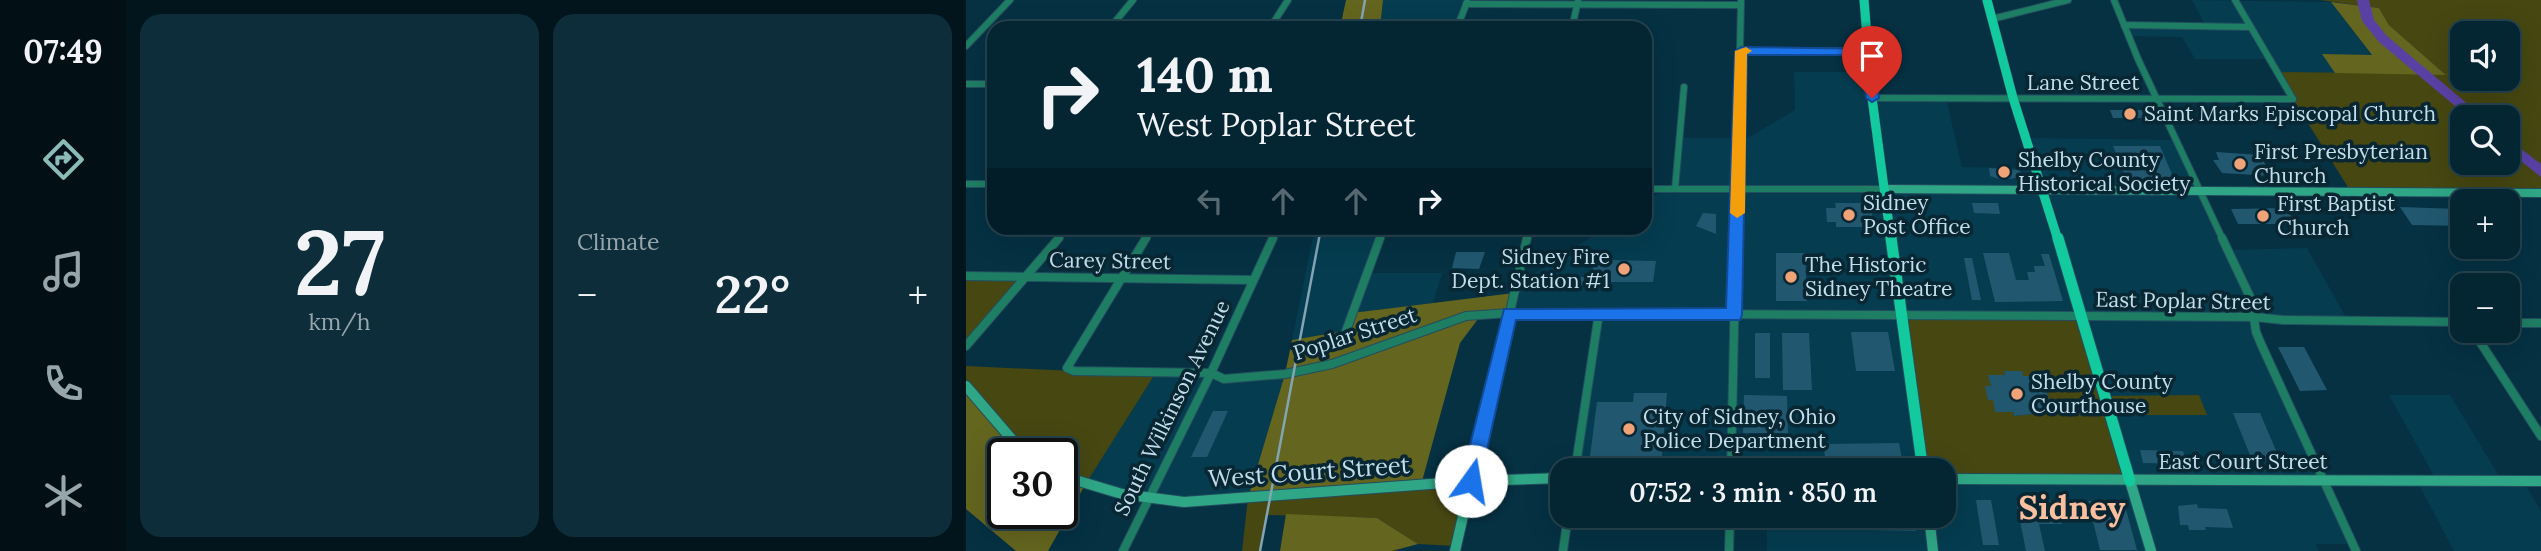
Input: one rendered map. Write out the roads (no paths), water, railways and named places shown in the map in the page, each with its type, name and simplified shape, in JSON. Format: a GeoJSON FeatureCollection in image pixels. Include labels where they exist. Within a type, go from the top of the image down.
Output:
{"type":"FeatureCollection","features":[{"type":"Feature","properties":{"kind":"main road"},"geometry":{"type":"LineString","coordinates":[[1864,0],[1872,98],[1921,458]]}},
{"type":"Feature","properties":{"kind":"main road"},"geometry":{"type":"LineString","coordinates":[[1987,0],[2013,98],[2044,191],[2151,551]]}},
{"type":"Feature","properties":{"kind":"main road"},"geometry":{"type":"LineString","coordinates":[[1885,189],[2541,192]]}},
{"type":"Feature","properties":{"kind":"main road"},"geometry":{"type":"LineString","coordinates":[[966,386],[1012,438]]}},
{"type":"Feature","properties":{"kind":"main road","name":"West Court Street"},"geometry":{"type":"LineString","coordinates":[[1078,482],[1147,500],[1213,500],[1471,481],[1550,478]]}},
{"type":"Feature","properties":{"kind":"main road","name":"East Court Street"},"geometry":{"type":"LineString","coordinates":[[1956,479],[2541,481]]}},
{"type":"Feature","properties":{"kind":"main road"},"geometry":{"type":"LineString","coordinates":[[1455,551],[1471,481]]}},
{"type":"Feature","properties":{"kind":"main road"},"geometry":{"type":"LineString","coordinates":[[1930,528],[1933,551]]}},
{"type":"Feature","properties":{"kind":"street"},"geometry":{"type":"LineString","coordinates":[[990,21],[1010,0]]}},
{"type":"Feature","properties":{"kind":"street"},"geometry":{"type":"LineString","coordinates":[[1116,21],[1133,0]]}},
{"type":"Feature","properties":{"kind":"street"},"geometry":{"type":"LineString","coordinates":[[1274,21],[1288,0]]}},
{"type":"Feature","properties":{"kind":"street"},"geometry":{"type":"LineString","coordinates":[[1992,19],[2068,0]]}},
{"type":"Feature","properties":{"kind":"street"},"geometry":{"type":"LineString","coordinates":[[2114,0],[2251,299],[2256,332],[2356,551]]}},
{"type":"Feature","properties":{"kind":"street"},"geometry":{"type":"LineString","coordinates":[[2124,25],[2249,27],[2235,0]]}},
{"type":"Feature","properties":{"kind":"street"},"geometry":{"type":"LineString","coordinates":[[1460,21],[1467,2],[1741,2],[1731,458]]}},
{"type":"Feature","properties":{"kind":"street"},"geometry":{"type":"LineString","coordinates":[[1574,21],[1578,2]]}},
{"type":"Feature","properties":{"kind":"street"},"geometry":{"type":"LineString","coordinates":[[966,46],[987,24]]}},
{"type":"Feature","properties":{"kind":"street","name":"Lane Street"},"geometry":{"type":"LineString","coordinates":[[1872,98],[2293,99],[2249,27]]}},
{"type":"Feature","properties":{"kind":"street"},"geometry":{"type":"LineString","coordinates":[[1741,51],[1868,51]]}},
{"type":"Feature","properties":{"kind":"street"},"geometry":{"type":"LineString","coordinates":[[966,84],[987,84]]}},
{"type":"Feature","properties":{"kind":"street"},"geometry":{"type":"LineString","coordinates":[[1675,189],[1684,87]]}},
{"type":"Feature","properties":{"kind":"street"},"geometry":{"type":"LineString","coordinates":[[966,184],[987,184]]}},
{"type":"Feature","properties":{"kind":"street"},"geometry":{"type":"LineString","coordinates":[[1652,189],[1885,189]]}},
{"type":"Feature","properties":{"kind":"street"},"geometry":{"type":"LineString","coordinates":[[966,346],[1061,235]]}},
{"type":"Feature","properties":{"kind":"street"},"geometry":{"type":"LineString","coordinates":[[1118,279],[1147,235]]}},
{"type":"Feature","properties":{"kind":"street","name":"South Wilkinson Avenue"},"geometry":{"type":"LineString","coordinates":[[1123,551],[1211,373],[1274,235]]}},
{"type":"Feature","properties":{"kind":"street"},"geometry":{"type":"LineString","coordinates":[[1346,331],[1381,235]]}},
{"type":"Feature","properties":{"kind":"street"},"geometry":{"type":"LineString","coordinates":[[1471,481],[1527,235]]}},
{"type":"Feature","properties":{"kind":"street","name":"Carey Street"},"geometry":{"type":"LineString","coordinates":[[966,276],[1253,280]]}},
{"type":"Feature","properties":{"kind":"street","name":"Poplar Street"},"geometry":{"type":"LineString","coordinates":[[1118,279],[1067,368],[1074,371],[1110,373],[1211,373],[1224,379],[1284,374],[1332,364],[1466,316],[1510,313],[1734,315]]}},
{"type":"Feature","properties":{"kind":"street"},"geometry":{"type":"LineString","coordinates":[[1577,458],[1599,313]]}},
{"type":"Feature","properties":{"kind":"street","name":"East Poplar Street"},"geometry":{"type":"LineString","coordinates":[[1734,315],[2255,317],[2283,320],[2450,322]]}},
{"type":"Feature","properties":{"kind":"street"},"geometry":{"type":"LineString","coordinates":[[2520,323],[2541,323]]}},
{"type":"Feature","properties":{"kind":"street"},"geometry":{"type":"LineString","coordinates":[[2481,343],[2541,436]]}},
{"type":"Feature","properties":{"kind":"street"},"geometry":{"type":"LineString","coordinates":[[1563,551],[1566,528]]}},
{"type":"Feature","properties":{"kind":"street"},"geometry":{"type":"LineString","coordinates":[[1729,551],[1730,528]]}},
{"type":"Feature","properties":{"kind":"waterway"},"geometry":{"type":"LineString","coordinates":[[2363,0],[2368,21],[2383,39],[2462,105]]}},
{"type":"Feature","properties":{"kind":"waterway"},"geometry":{"type":"LineString","coordinates":[[2520,154],[2541,172]]}},
{"type":"Feature","properties":{"kind":"railway"},"geometry":{"type":"LineString","coordinates":[[1361,21],[1365,0]]}},
{"type":"Feature","properties":{"kind":"railway"},"geometry":{"type":"LineString","coordinates":[[1260,551],[1320,235]]}},
{"type":"Feature","properties":{"kind":"place","name":"Saint Marks Episcopal Church"},"geometry":{"type":"Point","coordinates":[2130,114]}},
{"type":"Feature","properties":{"kind":"place","name":"First Presbyterian Church"},"geometry":{"type":"Point","coordinates":[2240,164]}},
{"type":"Feature","properties":{"kind":"place","name":"Shelby County Historical Society"},"geometry":{"type":"Point","coordinates":[2004,172]}},
{"type":"Feature","properties":{"kind":"place","name":"Sidney Post Office"},"geometry":{"type":"Point","coordinates":[1849,215]}},
{"type":"Feature","properties":{"kind":"place","name":"First Baptist Church"},"geometry":{"type":"Point","coordinates":[2263,216]}},
{"type":"Feature","properties":{"kind":"place","name":"Sidney Fire Dept. Station #1"},"geometry":{"type":"Point","coordinates":[1624,269]}},
{"type":"Feature","properties":{"kind":"place","name":"The Historic Sidney Theatre"},"geometry":{"type":"Point","coordinates":[1791,277]}},
{"type":"Feature","properties":{"kind":"place","name":"Shelby County Courthouse"},"geometry":{"type":"Point","coordinates":[2017,394]}},
{"type":"Feature","properties":{"kind":"place","name":"City of Sidney, Ohio Police Department"},"geometry":{"type":"Point","coordinates":[1629,429]}},
{"type":"Feature","properties":{"kind":"district","name":"Sidney"},"geometry":{"type":"Point","coordinates":[2072,507]}}]}
